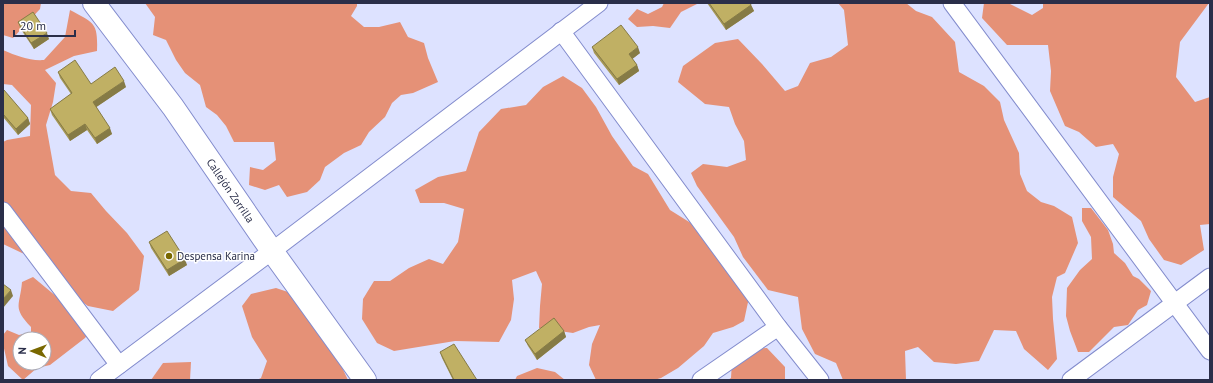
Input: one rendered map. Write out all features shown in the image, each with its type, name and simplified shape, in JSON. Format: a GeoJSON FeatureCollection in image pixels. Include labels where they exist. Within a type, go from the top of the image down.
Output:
{"type":"FeatureCollection","features":[{"type":"Feature","properties":{"kind":"street","name":"Callejón Zorrilla"},"geometry":{"type":"LineString","coordinates":[[94,3],[173,107],[272,251],[365,380]]}},
{"type":"Feature","properties":{"kind":"street"},"geometry":{"type":"LineString","coordinates":[[99,380],[599,3]]}},
{"type":"Feature","properties":{"kind":"street"},"geometry":{"type":"LineString","coordinates":[[952,3],[1210,352]]}},
{"type":"Feature","properties":{"kind":"street"},"geometry":{"type":"LineString","coordinates":[[561,31],[778,327],[820,380]]}},
{"type":"Feature","properties":{"kind":"street"},"geometry":{"type":"LineString","coordinates":[[3,211],[119,365]]}},
{"type":"Feature","properties":{"kind":"street"},"geometry":{"type":"LineString","coordinates":[[1071,380],[1210,277]]}},
{"type":"Feature","properties":{"kind":"street"},"geometry":{"type":"LineString","coordinates":[[701,380],[778,327]]}},
{"type":"Feature","properties":{"kind":"shaded area"},"geometry":{"type":"Polygon","coordinates":[[[3,3],[41,3],[40,9],[13,38],[3,35],[3,3]]]}},
{"type":"Feature","properties":{"kind":"shaded area"},"geometry":{"type":"Polygon","coordinates":[[[145,3],[357,3],[357,6],[351,16],[364,27],[379,27],[400,22],[408,37],[424,43],[428,58],[438,82],[413,93],[401,95],[392,103],[385,117],[369,132],[361,145],[344,153],[325,167],[320,180],[307,192],[287,197],[279,185],[265,190],[249,185],[250,167],[263,170],[276,160],[274,142],[234,142],[226,126],[217,115],[206,107],[200,85],[185,73],[176,60],[166,40],[153,35],[155,17],[145,3]]]}},
{"type":"Feature","properties":{"kind":"shaded area"},"geometry":{"type":"Polygon","coordinates":[[[664,3],[697,4],[681,12],[670,28],[653,26],[637,27],[628,19],[637,9],[648,14],[662,7],[664,3]]]}},
{"type":"Feature","properties":{"kind":"shaded area"},"geometry":{"type":"Polygon","coordinates":[[[838,3],[906,3],[916,11],[932,17],[955,42],[959,72],[984,86],[1000,102],[1004,120],[1019,153],[1020,174],[1027,191],[1041,202],[1054,206],[1072,217],[1078,243],[1065,273],[1057,277],[1052,297],[1057,359],[1048,370],[1024,349],[1016,331],[994,330],[979,361],[956,364],[934,362],[918,347],[905,351],[906,380],[843,380],[836,363],[815,354],[802,329],[798,297],[768,290],[743,257],[734,237],[697,186],[691,173],[703,164],[727,167],[746,160],[744,141],[735,124],[729,107],[705,104],[678,82],[683,66],[715,43],[738,39],[785,91],[798,86],[810,63],[831,57],[848,45],[844,10],[838,3]]]}},
{"type":"Feature","properties":{"kind":"shaded area"},"geometry":{"type":"Polygon","coordinates":[[[984,3],[1010,4],[1032,15],[1043,8],[1043,3],[1209,3],[1180,42],[1176,77],[1195,102],[1210,97],[1210,224],[1200,225],[1204,250],[1181,265],[1164,260],[1149,239],[1141,221],[1113,197],[1113,177],[1119,154],[1113,144],[1096,147],[1079,132],[1065,126],[1050,91],[1051,71],[1048,45],[1007,45],[982,18],[984,3]]]}},
{"type":"Feature","properties":{"kind":"shaded area"},"geometry":{"type":"Polygon","coordinates":[[[70,10],[93,24],[97,34],[97,51],[74,56],[45,70],[56,83],[53,102],[46,125],[55,175],[71,191],[91,193],[127,233],[144,256],[139,290],[113,311],[88,306],[66,291],[44,260],[22,253],[3,244],[3,142],[30,136],[31,105],[12,85],[3,84],[3,50],[28,59],[44,60],[65,37],[70,10]]]}},
{"type":"Feature","properties":{"kind":"shaded area"},"geometry":{"type":"Polygon","coordinates":[[[563,76],[582,88],[596,107],[612,136],[633,166],[648,174],[670,210],[710,235],[751,288],[744,321],[733,327],[713,333],[704,346],[678,368],[661,378],[654,380],[596,380],[589,365],[592,344],[600,325],[589,327],[573,333],[539,328],[542,284],[536,271],[512,280],[514,299],[511,320],[499,342],[455,341],[394,351],[377,343],[362,319],[363,299],[374,281],[390,281],[409,268],[429,259],[443,264],[458,242],[464,209],[444,203],[420,203],[415,190],[438,177],[466,171],[479,132],[501,109],[526,105],[543,87],[563,76]]]}},
{"type":"Feature","properties":{"kind":"shaded area"},"geometry":{"type":"Polygon","coordinates":[[[1082,208],[1091,208],[1108,230],[1113,244],[1114,253],[1125,263],[1133,276],[1139,279],[1151,291],[1147,305],[1138,310],[1128,325],[1114,327],[1089,352],[1078,352],[1066,316],[1067,288],[1080,270],[1092,259],[1091,237],[1082,221],[1082,208]]]}},
{"type":"Feature","properties":{"kind":"shaded area"},"geometry":{"type":"Polygon","coordinates":[[[33,277],[93,327],[85,338],[52,363],[52,331],[31,331],[31,327],[21,315],[19,310],[22,282],[33,277]]]}},
{"type":"Feature","properties":{"kind":"shaded area"},"geometry":{"type":"Polygon","coordinates":[[[276,288],[294,294],[333,349],[348,380],[257,380],[261,378],[267,361],[252,337],[242,306],[251,294],[276,288]]]}},
{"type":"Feature","properties":{"kind":"shaded area"},"geometry":{"type":"Polygon","coordinates":[[[7,330],[12,332],[12,370],[8,366],[3,344],[3,335],[7,330]]]}},
{"type":"Feature","properties":{"kind":"shaded area"},"geometry":{"type":"Polygon","coordinates":[[[767,348],[785,367],[785,380],[728,380],[731,378],[732,361],[745,349],[767,348]]]}},
{"type":"Feature","properties":{"kind":"shaded area"},"geometry":{"type":"Polygon","coordinates":[[[191,362],[190,380],[151,380],[163,363],[191,362]]]}},
{"type":"Feature","properties":{"kind":"shaded area"},"geometry":{"type":"Polygon","coordinates":[[[537,368],[555,372],[565,380],[515,380],[517,376],[537,368]]]}},
{"type":"Feature","properties":{"kind":"shaded area"},"geometry":{"type":"Polygon","coordinates":[[[13,371],[34,371],[23,380],[13,371]]]}},
{"type":"Feature","properties":{"kind":"building"},"geometry":{"type":"Polygon","coordinates":[[[709,3],[750,3],[751,5],[724,24],[709,3]]]}},
{"type":"Feature","properties":{"kind":"building"},"geometry":{"type":"Polygon","coordinates":[[[33,12],[47,33],[31,43],[18,22],[33,12]]]}},
{"type":"Feature","properties":{"kind":"building"},"geometry":{"type":"Polygon","coordinates":[[[621,25],[638,47],[629,54],[637,65],[617,79],[592,47],[621,25]]]}},
{"type":"Feature","properties":{"kind":"building"},"geometry":{"type":"Polygon","coordinates":[[[75,60],[91,84],[115,67],[124,81],[93,102],[110,128],[95,138],[85,124],[68,135],[50,109],[72,93],[58,72],[75,60]]]}},
{"type":"Feature","properties":{"kind":"building"},"geometry":{"type":"Polygon","coordinates":[[[4,90],[28,118],[16,129],[3,114],[4,90]]]}},
{"type":"Feature","properties":{"kind":"building","name":"Despensa Karina"},"geometry":{"type":"Polygon","coordinates":[[[167,231],[185,259],[167,270],[149,242],[167,231]]]}},
{"type":"Feature","properties":{"kind":"building"},"geometry":{"type":"Polygon","coordinates":[[[3,284],[11,290],[3,299],[3,284]]]}},
{"type":"Feature","properties":{"kind":"building"},"geometry":{"type":"Polygon","coordinates":[[[554,318],[564,331],[535,354],[525,340],[554,318]]]}},
{"type":"Feature","properties":{"kind":"building"},"geometry":{"type":"Polygon","coordinates":[[[454,344],[477,380],[454,380],[440,352],[454,344]]]}},
{"type":"Feature","properties":{"kind":"place","name":"Despensa Karina"},"geometry":{"type":"Point","coordinates":[169,256]}}]}
